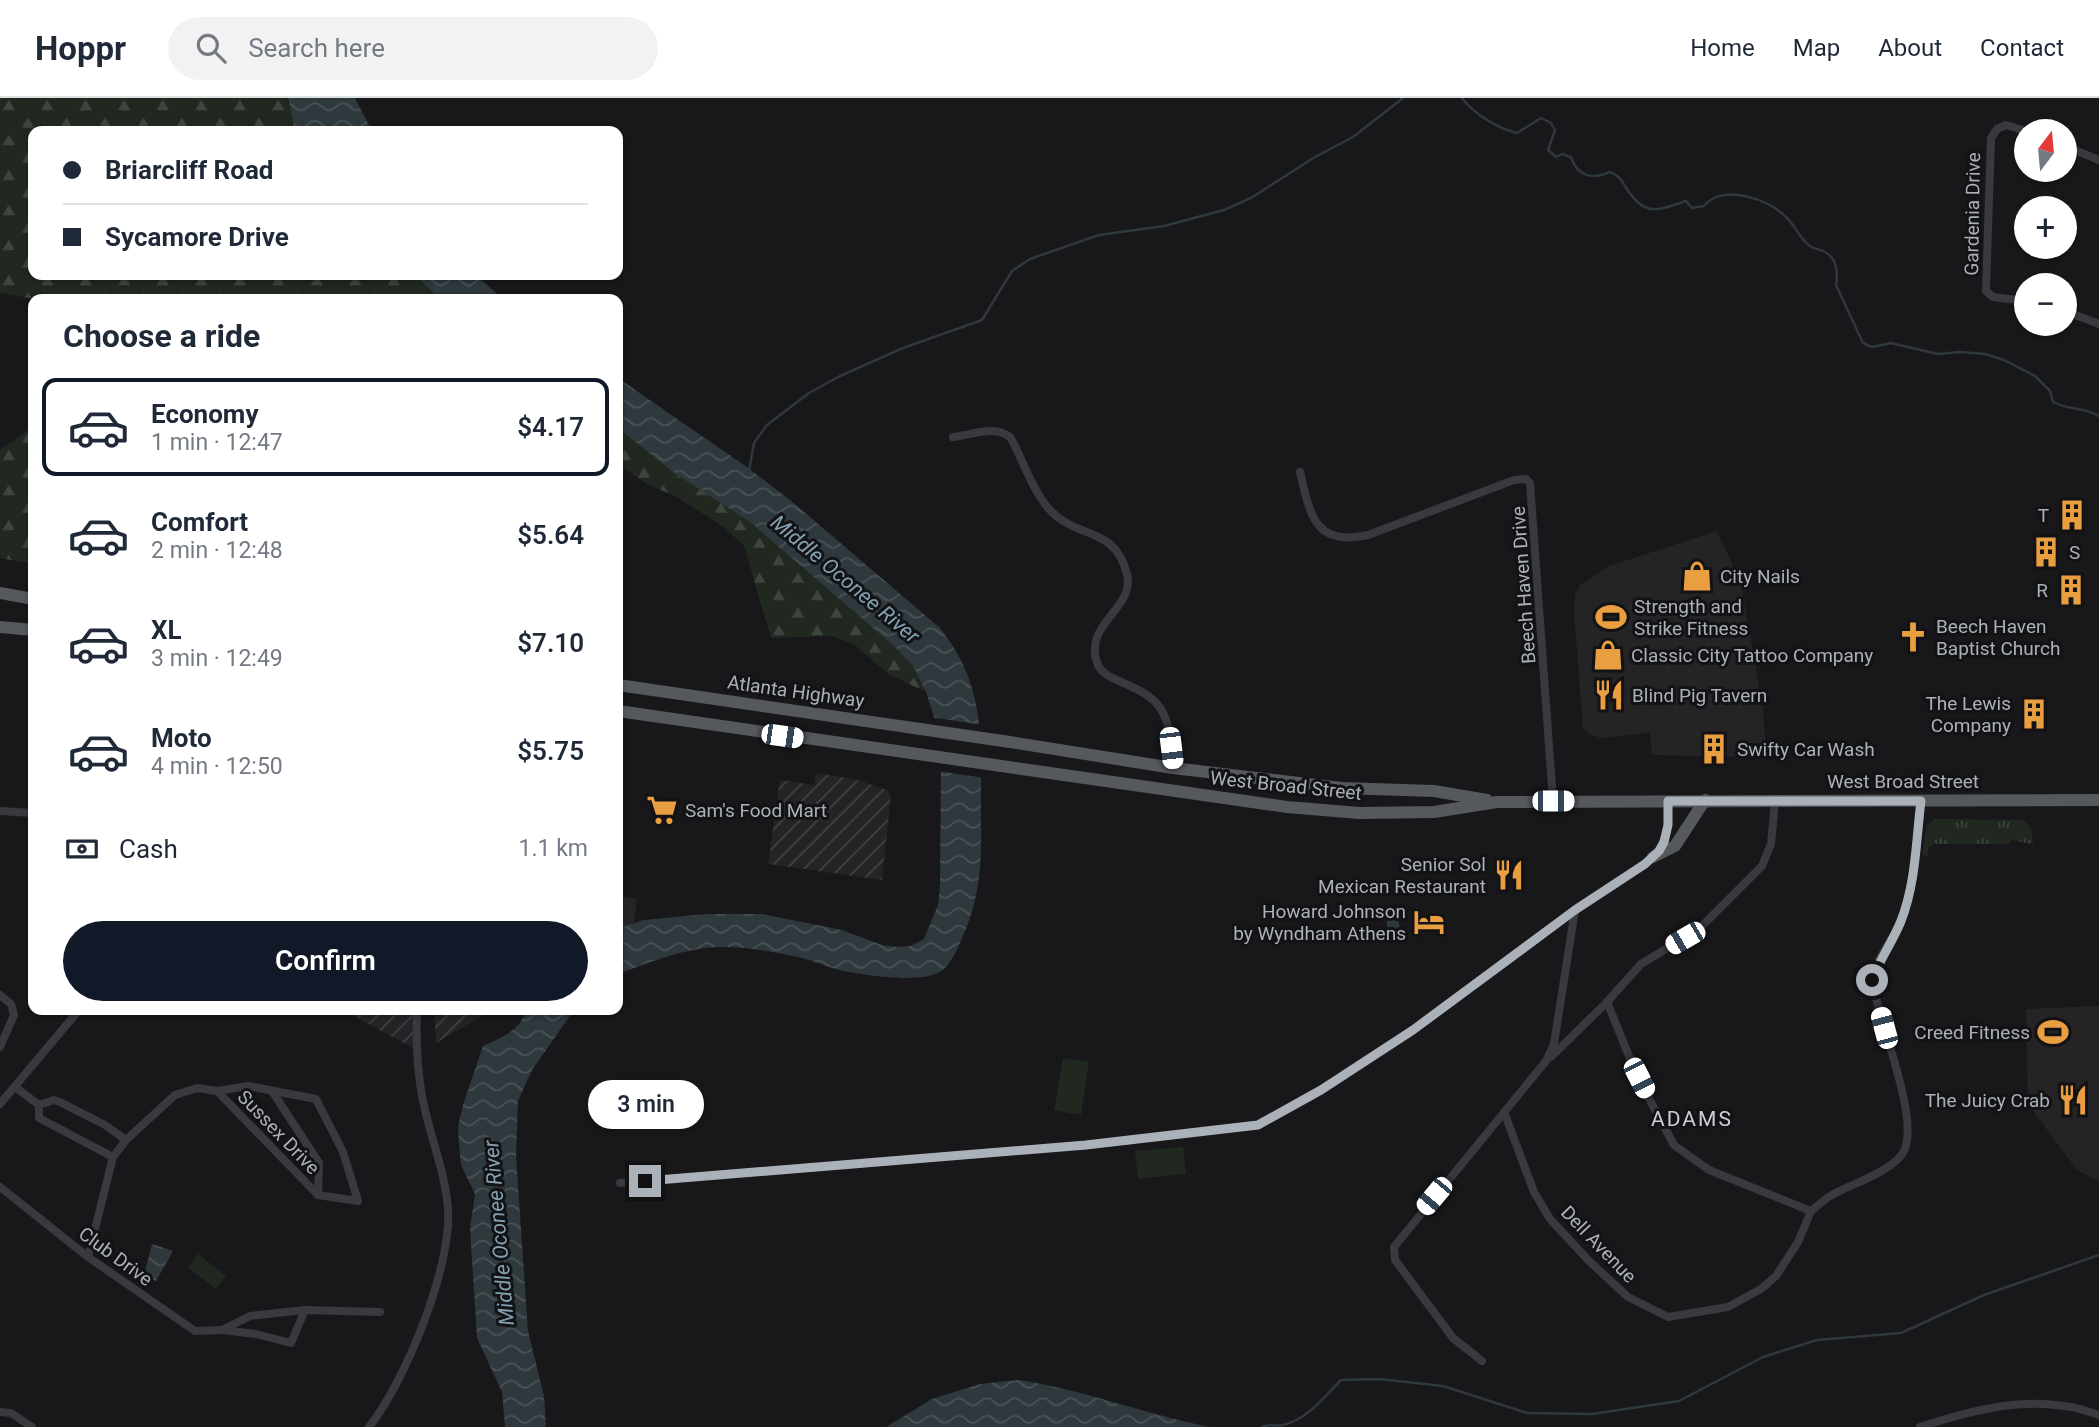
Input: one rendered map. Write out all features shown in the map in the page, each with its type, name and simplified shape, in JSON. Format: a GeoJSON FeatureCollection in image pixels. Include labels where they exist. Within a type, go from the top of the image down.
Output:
{"type":"FeatureCollection","features":[{"type":"Feature","properties":{"kind":"main road"},"geometry":{"type":"LineString","coordinates":[[0,593],[28,600]]}},
{"type":"Feature","properties":{"kind":"main road"},"geometry":{"type":"LineString","coordinates":[[0,601],[28,601]]}},
{"type":"Feature","properties":{"kind":"main road"},"geometry":{"type":"LineString","coordinates":[[0,627],[28,630]]}},
{"type":"Feature","properties":{"kind":"main road","name":"Atlanta Highway"},"geometry":{"type":"LineString","coordinates":[[623,686],[968,736]]}},
{"type":"Feature","properties":{"kind":"main road","name":"West Broad Street"},"geometry":{"type":"LineString","coordinates":[[623,712],[1264,804],[1359,813],[1434,812],[1497,802],[1553,801],[2099,800]]}},
{"type":"Feature","properties":{"kind":"main road","name":"West Broad Street"},"geometry":{"type":"LineString","coordinates":[[968,736],[1266,780],[1342,788],[1434,791],[1497,802]]}},
{"type":"Feature","properties":{"kind":"main road"},"geometry":{"type":"LineString","coordinates":[[1264,804],[1266,780]]}},
{"type":"Feature","properties":{"kind":"main road"},"geometry":{"type":"LineString","coordinates":[[1653,857],[1675,846],[1705,800]]}},
{"type":"Feature","properties":{"kind":"street","name":"Gardenia Drive"},"geometry":{"type":"LineString","coordinates":[[2014,127],[2006,125],[1997,129],[1991,138],[1986,291],[1993,297],[2014,300]]}},
{"type":"Feature","properties":{"kind":"street"},"geometry":{"type":"LineString","coordinates":[[2077,151],[2099,160]]}},
{"type":"Feature","properties":{"kind":"street"},"geometry":{"type":"LineString","coordinates":[[2077,316],[2099,324]]}},
{"type":"Feature","properties":{"kind":"street"},"geometry":{"type":"LineString","coordinates":[[953,437],[971,436],[993,430],[1004,432],[1011,438],[1049,509],[1074,527],[1103,538],[1120,553],[1128,585],[1124,596],[1098,633],[1097,660],[1101,671],[1140,689],[1161,708],[1169,729],[1173,768]]}},
{"type":"Feature","properties":{"kind":"street","name":"Beech Haven Drive"},"geometry":{"type":"LineString","coordinates":[[1300,472],[1309,508],[1320,528],[1336,537],[1347,538],[1368,534],[1514,480],[1521,478],[1530,483],[1553,801]]}},
{"type":"Feature","properties":{"kind":"street"},"geometry":{"type":"LineString","coordinates":[[620,1183],[1086,1145],[1258,1125],[1321,1090],[1413,1030],[1575,910],[1653,857],[1664,842],[1667,832],[1668,801]]}},
{"type":"Feature","properties":{"kind":"street"},"geometry":{"type":"LineString","coordinates":[[1482,1361],[1453,1338],[1395,1260],[1394,1247],[1546,1061],[1607,1002],[1641,964],[1699,929],[1762,866],[1771,844],[1775,801]]}},
{"type":"Feature","properties":{"kind":"street"},"geometry":{"type":"LineString","coordinates":[[1607,1002],[1639,1078],[1674,1145],[1709,1170],[1811,1211],[1829,1196],[1892,1163],[1903,1153],[1906,1144],[1906,1111],[1872,980],[1900,922],[1910,890],[1921,801]]}},
{"type":"Feature","properties":{"kind":"street"},"geometry":{"type":"LineString","coordinates":[[0,811],[28,813]]}},
{"type":"Feature","properties":{"kind":"street"},"geometry":{"type":"LineString","coordinates":[[1546,1061],[1554,1044],[1575,910]]}},
{"type":"Feature","properties":{"kind":"street"},"geometry":{"type":"LineString","coordinates":[[0,995],[11,1004],[14,1015],[0,1047]]}},
{"type":"Feature","properties":{"kind":"street"},"geometry":{"type":"LineString","coordinates":[[0,1104],[75,1015]]}},
{"type":"Feature","properties":{"kind":"street"},"geometry":{"type":"LineString","coordinates":[[369,1427],[404,1372],[413,1350],[442,1259],[447,1223],[448,1210],[442,1175],[421,1089],[416,1015]]}},
{"type":"Feature","properties":{"kind":"street","name":"Sussex Drive"},"geometry":{"type":"LineString","coordinates":[[113,1157],[126,1140],[175,1095],[197,1088],[217,1091],[248,1086],[316,1099],[342,1152],[358,1201],[318,1195],[217,1091]]}},
{"type":"Feature","properties":{"kind":"street"},"geometry":{"type":"LineString","coordinates":[[15,1087],[39,1105]]}},
{"type":"Feature","properties":{"kind":"street"},"geometry":{"type":"LineString","coordinates":[[272,1091],[319,1163],[318,1195]]}},
{"type":"Feature","properties":{"kind":"street"},"geometry":{"type":"LineString","coordinates":[[39,1105],[54,1100],[60,1102],[126,1140]]}},
{"type":"Feature","properties":{"kind":"street"},"geometry":{"type":"LineString","coordinates":[[39,1105],[39,1118],[113,1157],[88,1257]]}},
{"type":"Feature","properties":{"kind":"street","name":"Dell Avenue"},"geometry":{"type":"LineString","coordinates":[[1504,1112],[1534,1192],[1550,1219],[1589,1261],[1628,1297],[1668,1317],[1728,1307],[1761,1289],[1776,1276],[1798,1242],[1811,1211]]}},
{"type":"Feature","properties":{"kind":"street","name":"Club Drive"},"geometry":{"type":"LineString","coordinates":[[0,1187],[88,1257],[195,1331],[222,1330],[256,1334],[290,1343],[305,1310]]}},
{"type":"Feature","properties":{"kind":"street"},"geometry":{"type":"LineString","coordinates":[[222,1330],[250,1315],[305,1310],[380,1312]]}},
{"type":"Feature","properties":{"kind":"street"},"geometry":{"type":"LineString","coordinates":[[1920,1427],[1962,1413],[2013,1403],[2051,1403],[2081,1408],[2099,1415]]}},
{"type":"Feature","properties":{"kind":"street"},"geometry":{"type":"LineString","coordinates":[[0,1412],[10,1413],[32,1427]]}},
{"type":"Feature","properties":{"kind":"shaded area"},"geometry":{"type":"Polygon","coordinates":[[[1717,531],[1741,583],[1763,710],[1766,749],[1760,757],[1652,755],[1650,733],[1601,738],[1589,734],[1583,729],[1574,611],[1575,595],[1580,585],[1609,566],[1717,531]]]}},
{"type":"Feature","properties":{"kind":"shaded area"},"geometry":{"type":"Polygon","coordinates":[[[816,773],[854,779],[887,790],[891,795],[882,880],[768,864],[780,780],[814,785],[816,773]]]}},
{"type":"Feature","properties":{"kind":"shaded area"},"geometry":{"type":"Polygon","coordinates":[[[623,897],[637,899],[634,923],[623,927],[623,897]]]}},
{"type":"Feature","properties":{"kind":"shaded area"},"geometry":{"type":"Polygon","coordinates":[[[2099,1006],[2099,1181],[2077,1170],[2028,1104],[2026,1009],[2099,1006]]]}},
{"type":"Feature","properties":{"kind":"shaded area"},"geometry":{"type":"Polygon","coordinates":[[[352,1015],[413,1015],[414,1049],[352,1015]]]}},
{"type":"Feature","properties":{"kind":"shaded area"},"geometry":{"type":"Polygon","coordinates":[[[434,1015],[483,1015],[436,1043],[434,1015]]]}},
{"type":"Feature","properties":{"kind":"green space"},"geometry":{"type":"Polygon","coordinates":[[[0,98],[287,98],[294,126],[28,126],[28,280],[421,280],[434,294],[28,294],[28,298],[0,293],[0,98]]]}},
{"type":"Feature","properties":{"kind":"green space"},"geometry":{"type":"Polygon","coordinates":[[[28,430],[28,563],[0,558],[0,450],[28,430]]]}},
{"type":"Feature","properties":{"kind":"green space"},"geometry":{"type":"Polygon","coordinates":[[[623,432],[677,475],[750,522],[896,648],[913,666],[926,692],[888,674],[855,645],[832,636],[771,638],[744,546],[725,528],[677,497],[647,484],[623,467],[623,432]]]}},
{"type":"Feature","properties":{"kind":"green space"},"geometry":{"type":"Polygon","coordinates":[[[1935,819],[2023,820],[2031,827],[2033,844],[2012,840],[2008,844],[1935,844],[1929,847],[1927,857],[1922,853],[1927,825],[1935,819]]]}},
{"type":"Feature","properties":{"kind":"green space"},"geometry":{"type":"Polygon","coordinates":[[[1063,1058],[1089,1062],[1081,1115],[1054,1110],[1063,1058]]]}},
{"type":"Feature","properties":{"kind":"green space"},"geometry":{"type":"Polygon","coordinates":[[[1183,1147],[1186,1174],[1138,1179],[1135,1151],[1183,1147]]]}},
{"type":"Feature","properties":{"kind":"green space"},"geometry":{"type":"Polygon","coordinates":[[[198,1254],[226,1276],[216,1289],[188,1267],[198,1254]]]}},
{"type":"Feature","properties":{"kind":"water"},"geometry":{"type":"Polygon","coordinates":[[[288,98],[355,98],[369,126],[294,126],[288,98]]]}},
{"type":"Feature","properties":{"kind":"water"},"geometry":{"type":"Polygon","coordinates":[[[421,280],[482,280],[497,294],[434,294],[421,280]]]}},
{"type":"Feature","properties":{"kind":"water","name":"Middle Oconee River"},"geometry":{"type":"Polygon","coordinates":[[[623,381],[790,500],[940,628],[956,651],[974,696],[981,742],[979,880],[973,909],[956,951],[943,970],[934,975],[908,978],[877,976],[839,970],[779,953],[720,947],[681,953],[623,972],[623,926],[644,920],[707,914],[762,914],[842,930],[882,945],[897,947],[911,946],[924,939],[938,905],[941,764],[935,720],[926,692],[913,666],[896,648],[750,522],[677,475],[623,432],[623,381]]]}},
{"type":"Feature","properties":{"kind":"water"},"geometry":{"type":"Polygon","coordinates":[[[1397,913],[1401,935],[1387,937],[1387,914],[1397,913]]]}},
{"type":"Feature","properties":{"kind":"water","name":"Middle Oconee River"},"geometry":{"type":"Polygon","coordinates":[[[524,1015],[570,1015],[532,1070],[518,1101],[516,1156],[528,1331],[544,1396],[546,1427],[505,1427],[502,1392],[477,1338],[470,1228],[475,1194],[461,1165],[458,1127],[483,1046],[514,1029],[524,1015]]]}},
{"type":"Feature","properties":{"kind":"water"},"geometry":{"type":"Polygon","coordinates":[[[152,1244],[173,1251],[156,1281],[144,1276],[152,1244]]]}},
{"type":"Feature","properties":{"kind":"water"},"geometry":{"type":"Polygon","coordinates":[[[1019,1380],[1210,1427],[886,1427],[932,1399],[980,1384],[1019,1380]]]}},
{"type":"Feature","properties":{"kind":"pier"},"geometry":{"type":"Polygon","coordinates":[[[930,717],[983,725],[984,778],[938,771],[930,717]]]}},
{"type":"Feature","properties":{"kind":"waterway"},"geometry":{"type":"LineString","coordinates":[[749,471],[754,443],[767,425],[809,393],[903,348],[982,320],[1012,271],[1030,259],[1099,235],[1164,226],[1224,210],[1251,198],[1315,157],[1353,137],[1403,98]]}},
{"type":"Feature","properties":{"kind":"waterway"},"geometry":{"type":"LineString","coordinates":[[1462,98],[1487,120],[1517,133],[1541,118],[1551,123],[1555,130],[1548,150],[1556,157],[1562,154],[1571,157],[1577,168],[1586,175],[1597,176],[1610,172],[1615,174],[1638,203],[1645,207],[1659,209],[1686,201],[1692,208],[1704,206],[1722,195],[1745,196],[1769,204],[1789,220],[1806,243],[1832,258],[1837,271],[1836,285],[1863,343],[1872,347],[1891,343],[1938,354],[1985,354],[2004,360],[2035,376],[2050,391],[2053,402],[2099,416]]}},
{"type":"Feature","properties":{"kind":"waterway"},"geometry":{"type":"LineString","coordinates":[[1262,1427],[1283,1425],[1300,1418],[1315,1407],[1341,1380],[1379,1379],[1443,1386],[1527,1413],[1592,1414],[1679,1401],[1763,1357],[1817,1340],[1901,1333],[1984,1295],[2099,1255]]}},
{"type":"Feature","properties":{"kind":"place","name":"T"},"geometry":{"type":"Point","coordinates":[2072,515]}},
{"type":"Feature","properties":{"kind":"place","name":"S"},"geometry":{"type":"Point","coordinates":[2046,552]}},
{"type":"Feature","properties":{"kind":"place","name":"City Nails"},"geometry":{"type":"Point","coordinates":[1697,576]}},
{"type":"Feature","properties":{"kind":"place","name":"R"},"geometry":{"type":"Point","coordinates":[2071,590]}},
{"type":"Feature","properties":{"kind":"place","name":"Strength and Strike Fitness"},"geometry":{"type":"Point","coordinates":[1611,617]}},
{"type":"Feature","properties":{"kind":"place","name":"Beech Haven Baptist Church"},"geometry":{"type":"Point","coordinates":[1913,637]}},
{"type":"Feature","properties":{"kind":"place","name":"Classic City Tattoo Company"},"geometry":{"type":"Point","coordinates":[1608,655]}},
{"type":"Feature","properties":{"kind":"place","name":"Blind Pig Tavern"},"geometry":{"type":"Point","coordinates":[1609,695]}},
{"type":"Feature","properties":{"kind":"place","name":"The Lewis Company"},"geometry":{"type":"Point","coordinates":[2034,714]}},
{"type":"Feature","properties":{"kind":"place","name":"Swifty Car Wash"},"geometry":{"type":"Point","coordinates":[1714,749]}},
{"type":"Feature","properties":{"kind":"place","name":"Sam's Food Mart"},"geometry":{"type":"Point","coordinates":[662,810]}},
{"type":"Feature","properties":{"kind":"place","name":"Senior Sol Mexican Restaurant"},"geometry":{"type":"Point","coordinates":[1509,875]}},
{"type":"Feature","properties":{"kind":"place","name":"Howard Johnson by Wyndham Athens"},"geometry":{"type":"Point","coordinates":[1429,922]}},
{"type":"Feature","properties":{"kind":"place","name":"Creed Fitness"},"geometry":{"type":"Point","coordinates":[2053,1032]}},
{"type":"Feature","properties":{"kind":"place","name":"The Juicy Crab"},"geometry":{"type":"Point","coordinates":[2073,1100]}},
{"type":"Feature","properties":{"kind":"district","name":"ADAMS"},"geometry":{"type":"Point","coordinates":[1692,1119]}},
{"type":"Feature","properties":{"kind":"route"},"geometry":{"type":"LineString","coordinates":[[645,1181],[1086,1145],[1258,1125],[1321,1090],[1413,1030],[1575,910],[1645,864],[1664,842],[1668,825],[1668,801],[1921,801],[1910,890],[1900,922],[1872,980]]}}]}
